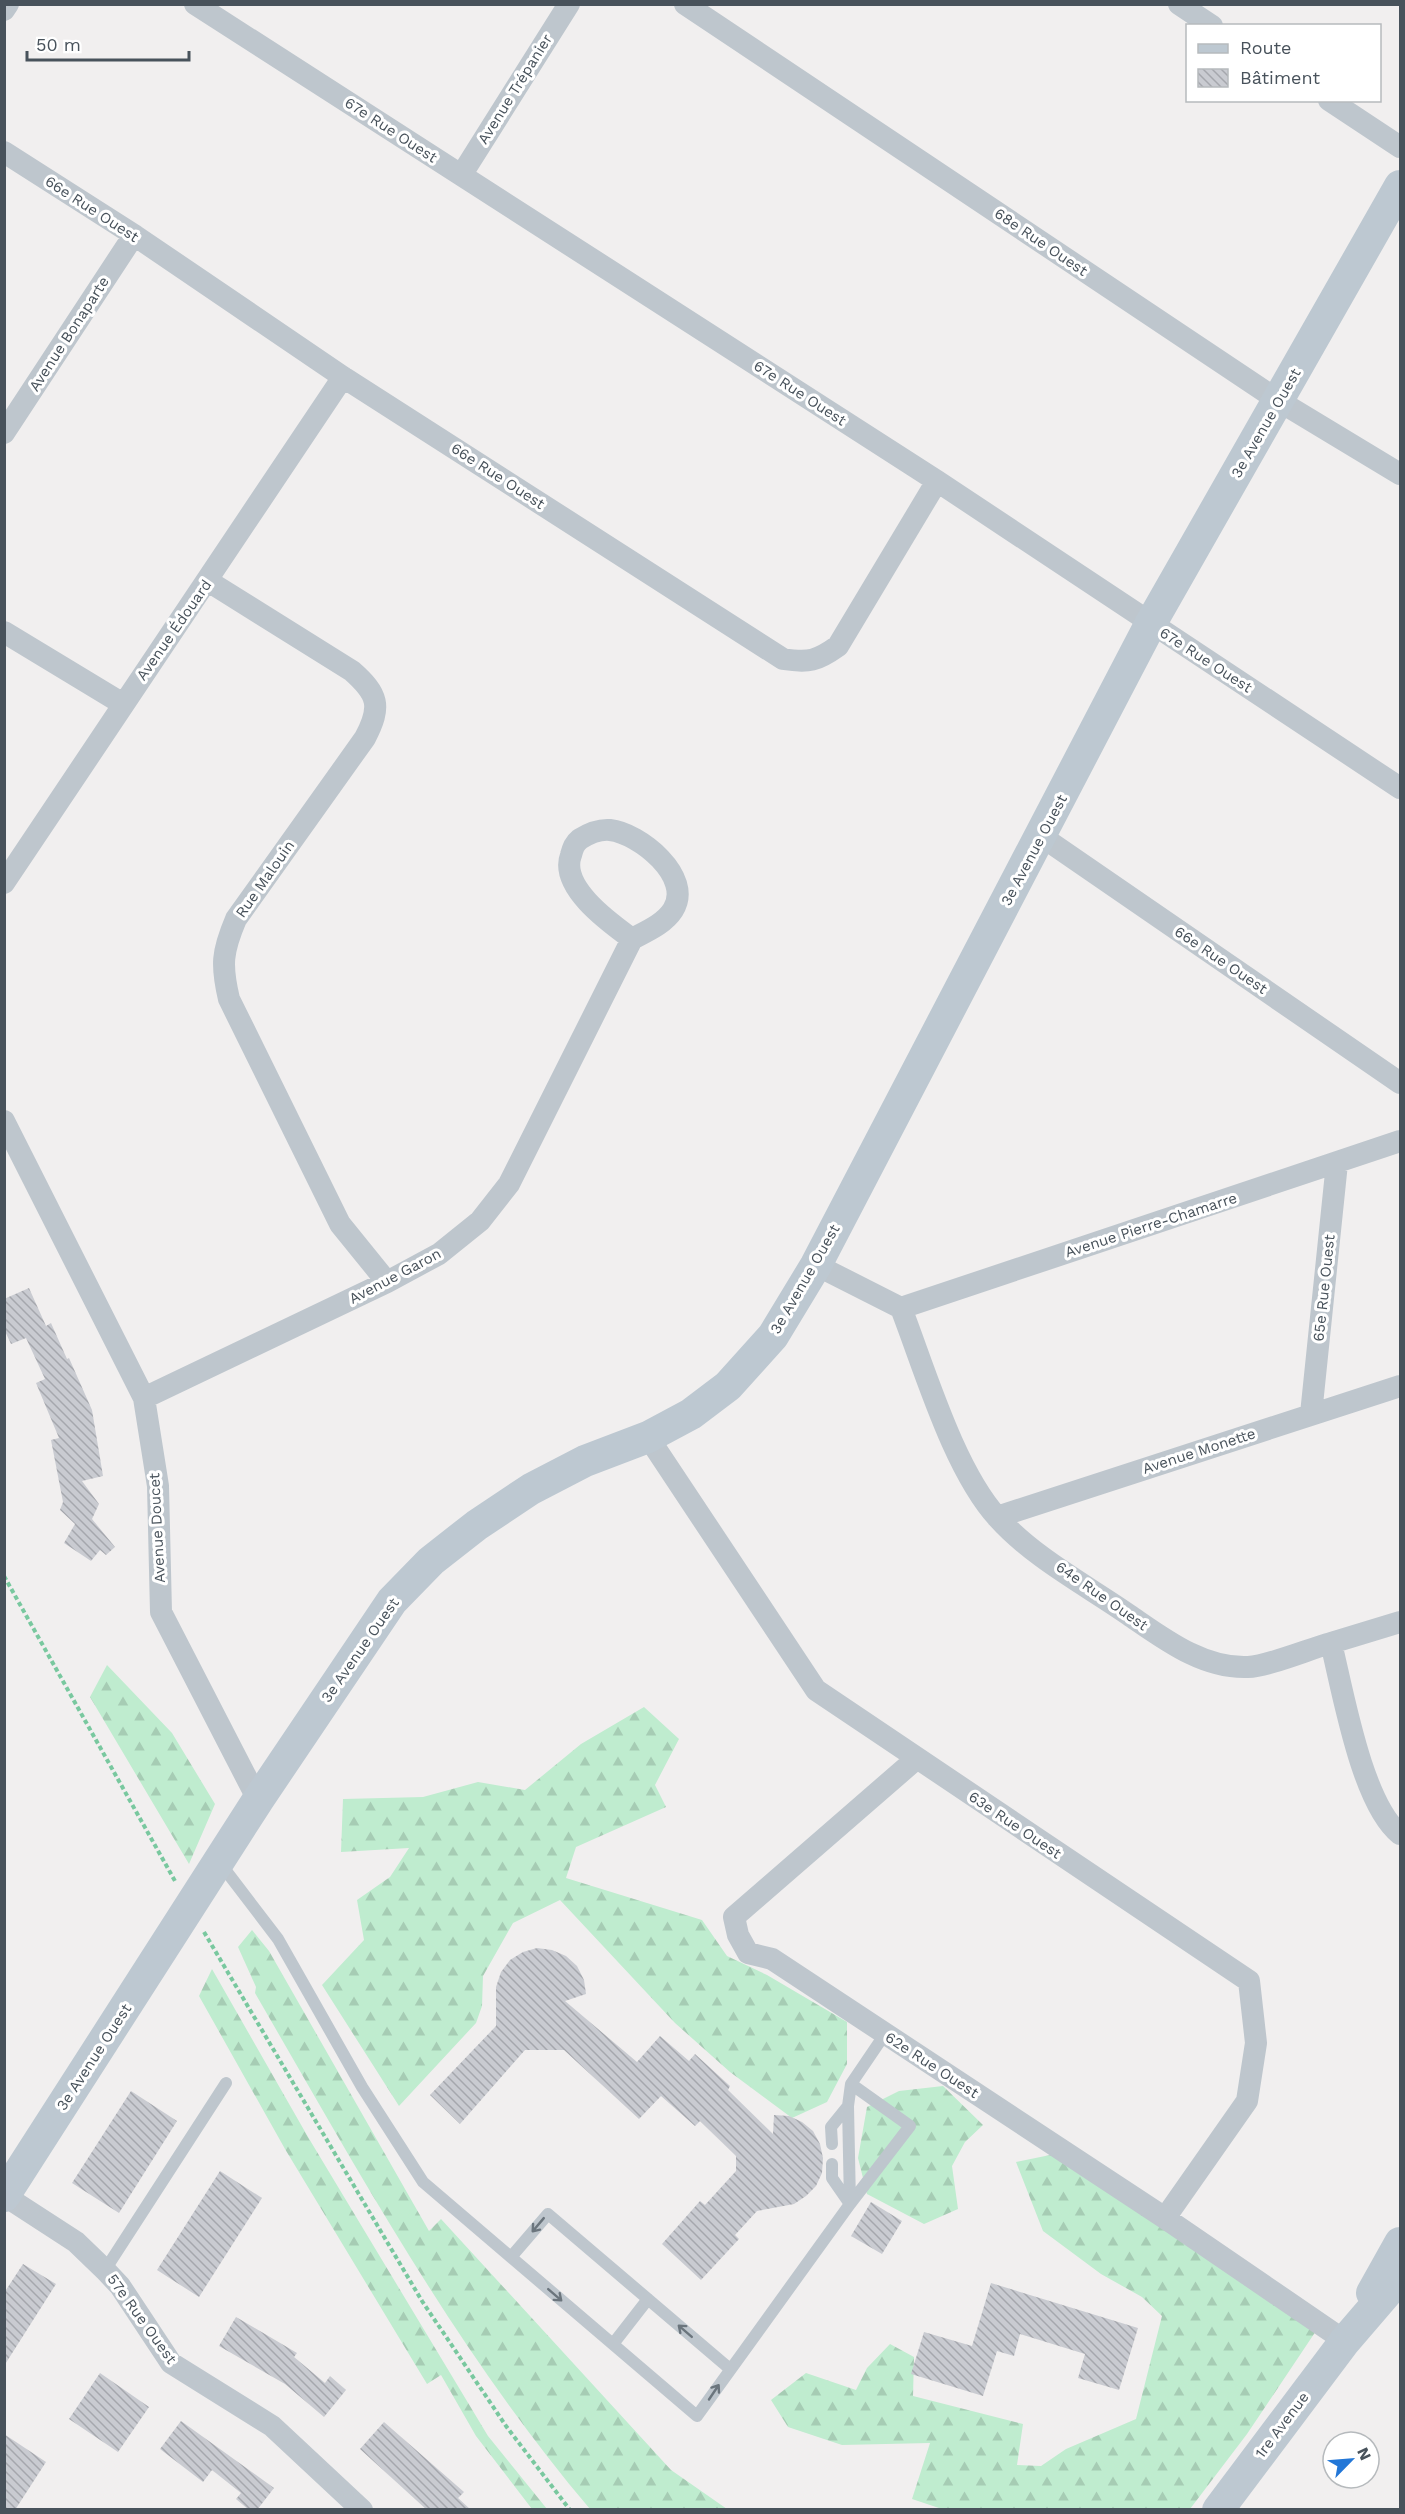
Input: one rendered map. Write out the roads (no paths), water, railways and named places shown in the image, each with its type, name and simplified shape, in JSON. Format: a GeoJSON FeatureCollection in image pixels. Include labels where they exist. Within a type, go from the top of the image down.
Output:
{"type":"FeatureCollection","features":[{"type":"Feature","properties":{"kind":"street"},"geometry":{"type":"LineString","coordinates":[[4,10],[8,4]]}},
{"type":"Feature","properties":{"kind":"street","name":"67e Rue Ouest"},"geometry":{"type":"LineString","coordinates":[[195,4],[937,481],[1401,788]]}},
{"type":"Feature","properties":{"kind":"street","name":"Avenue Trépanier"},"geometry":{"type":"LineString","coordinates":[[462,174],[569,4]]}},
{"type":"Feature","properties":{"kind":"street","name":"68e Rue Ouest"},"geometry":{"type":"LineString","coordinates":[[685,4],[1279,401],[1401,474]]}},
{"type":"Feature","properties":{"kind":"street"},"geometry":{"type":"LineString","coordinates":[[1179,4],[1209,24]]}},
{"type":"Feature","properties":{"kind":"street"},"geometry":{"type":"LineString","coordinates":[[1332,102],[1401,147]]}},
{"type":"Feature","properties":{"kind":"street","name":"66e Rue Ouest"},"geometry":{"type":"LineString","coordinates":[[4,152],[134,235],[343,377],[783,659],[807,663],[823,657],[838,646],[937,481]]}},
{"type":"Feature","properties":{"kind":"street","name":"3e Avenue Ouest"},"geometry":{"type":"LineString","coordinates":[[5,2196],[258,1800],[392,1601],[432,1561],[477,1525],[531,1489],[585,1461],[648,1437],[690,1414],[728,1386],[773,1336],[816,1265],[1151,623],[1401,186]]}},
{"type":"Feature","properties":{"kind":"street","name":"Avenue Bonaparte"},"geometry":{"type":"LineString","coordinates":[[4,433],[134,235]]}},
{"type":"Feature","properties":{"kind":"street","name":"Avenue Édouard"},"geometry":{"type":"LineString","coordinates":[[4,884],[343,377]]}},
{"type":"Feature","properties":{"kind":"street","name":"Rue Malouin"},"geometry":{"type":"LineString","coordinates":[[208,581],[352,670],[370,686],[376,704],[373,722],[365,738],[236,919],[225,947],[222,970],[229,999],[340,1224],[387,1282]]}},
{"type":"Feature","properties":{"kind":"street"},"geometry":{"type":"LineString","coordinates":[[4,632],[123,704]]}},
{"type":"Feature","properties":{"kind":"street"},"geometry":{"type":"LineString","coordinates":[[610,830],[635,840],[657,854],[671,872],[678,891],[674,909],[658,925],[632,939],[581,895],[571,877],[569,861],[576,843],[590,833],[610,830]]}},
{"type":"Feature","properties":{"kind":"street","name":"66e Rue Ouest"},"geometry":{"type":"LineString","coordinates":[[1041,836],[1401,1083]]}},
{"type":"Feature","properties":{"kind":"street","name":"Avenue Garon"},"geometry":{"type":"LineString","coordinates":[[144,1398],[387,1282],[439,1254],[480,1221],[508,1184],[632,939]]}},
{"type":"Feature","properties":{"kind":"street","name":"Avenue Doucet"},"geometry":{"type":"LineString","coordinates":[[4,1121],[144,1398],[158,1486],[161,1612],[258,1800]]}},
{"type":"Feature","properties":{"kind":"street","name":"Avenue Pierre-Chamarre"},"geometry":{"type":"LineString","coordinates":[[901,1308],[1401,1141]]}},
{"type":"Feature","properties":{"kind":"street","name":"65e Rue Ouest"},"geometry":{"type":"LineString","coordinates":[[1311,1414],[1337,1163]]}},
{"type":"Feature","properties":{"kind":"street"},"geometry":{"type":"LineString","coordinates":[[816,1265],[901,1308]]}},
{"type":"Feature","properties":{"kind":"street","name":"64e Rue Ouest"},"geometry":{"type":"LineString","coordinates":[[901,1308],[939,1407],[970,1477],[997,1517],[1036,1551],[1162,1638],[1200,1658],[1226,1666],[1250,1667],[1331,1643]]}},
{"type":"Feature","properties":{"kind":"street","name":"Avenue Monette"},"geometry":{"type":"LineString","coordinates":[[997,1517],[1401,1386]]}},
{"type":"Feature","properties":{"kind":"street","name":"63e Rue Ouest"},"geometry":{"type":"LineString","coordinates":[[648,1437],[816,1690],[1249,1981],[1256,2043],[1247,2101],[1165,2217]]}},
{"type":"Feature","properties":{"kind":"street"},"geometry":{"type":"LineString","coordinates":[[1401,1622],[1331,1643],[1367,1781],[1376,1804],[1401,1834]]}},
{"type":"Feature","properties":{"kind":"street","name":"62e Rue Ouest"},"geometry":{"type":"LineString","coordinates":[[916,1759],[734,1917],[738,1935],[748,1953],[772,1959],[1165,2217],[1345,2341]]}},
{"type":"Feature","properties":{"kind":"street","name":"57e Rue Ouest"},"geometry":{"type":"LineString","coordinates":[[5,2196],[76,2242],[105,2270],[120,2286],[171,2363],[272,2426],[362,2510]]}},
{"type":"Feature","properties":{"kind":"street","name":"1re Avenue"},"geometry":{"type":"LineString","coordinates":[[1345,2341],[1401,2243]]}},
{"type":"Feature","properties":{"kind":"street","name":"1re Avenue"},"geometry":{"type":"LineString","coordinates":[[1218,2510],[1345,2341],[1401,2277]]}},
{"type":"Feature","properties":{"kind":"lane"},"geometry":{"type":"LineString","coordinates":[[219,1862],[278,1939],[363,2087],[423,2182],[697,2416],[850,2204],[910,2126],[851,2084]]}},
{"type":"Feature","properties":{"kind":"lane"},"geometry":{"type":"LineString","coordinates":[[850,2204],[848,2106],[851,2084],[885,2034]]}},
{"type":"Feature","properties":{"kind":"lane"},"geometry":{"type":"LineString","coordinates":[[105,2270],[226,2083]]}},
{"type":"Feature","properties":{"kind":"lane"},"geometry":{"type":"LineString","coordinates":[[832,2144],[831,2127],[848,2106]]}},
{"type":"Feature","properties":{"kind":"lane"},"geometry":{"type":"LineString","coordinates":[[832,2163],[832,2178],[850,2204]]}},
{"type":"Feature","properties":{"kind":"lane"},"geometry":{"type":"LineString","coordinates":[[511,2257],[548,2214],[729,2369]]}},
{"type":"Feature","properties":{"kind":"lane"},"geometry":{"type":"LineString","coordinates":[[613,2344],[648,2299]]}}]}
